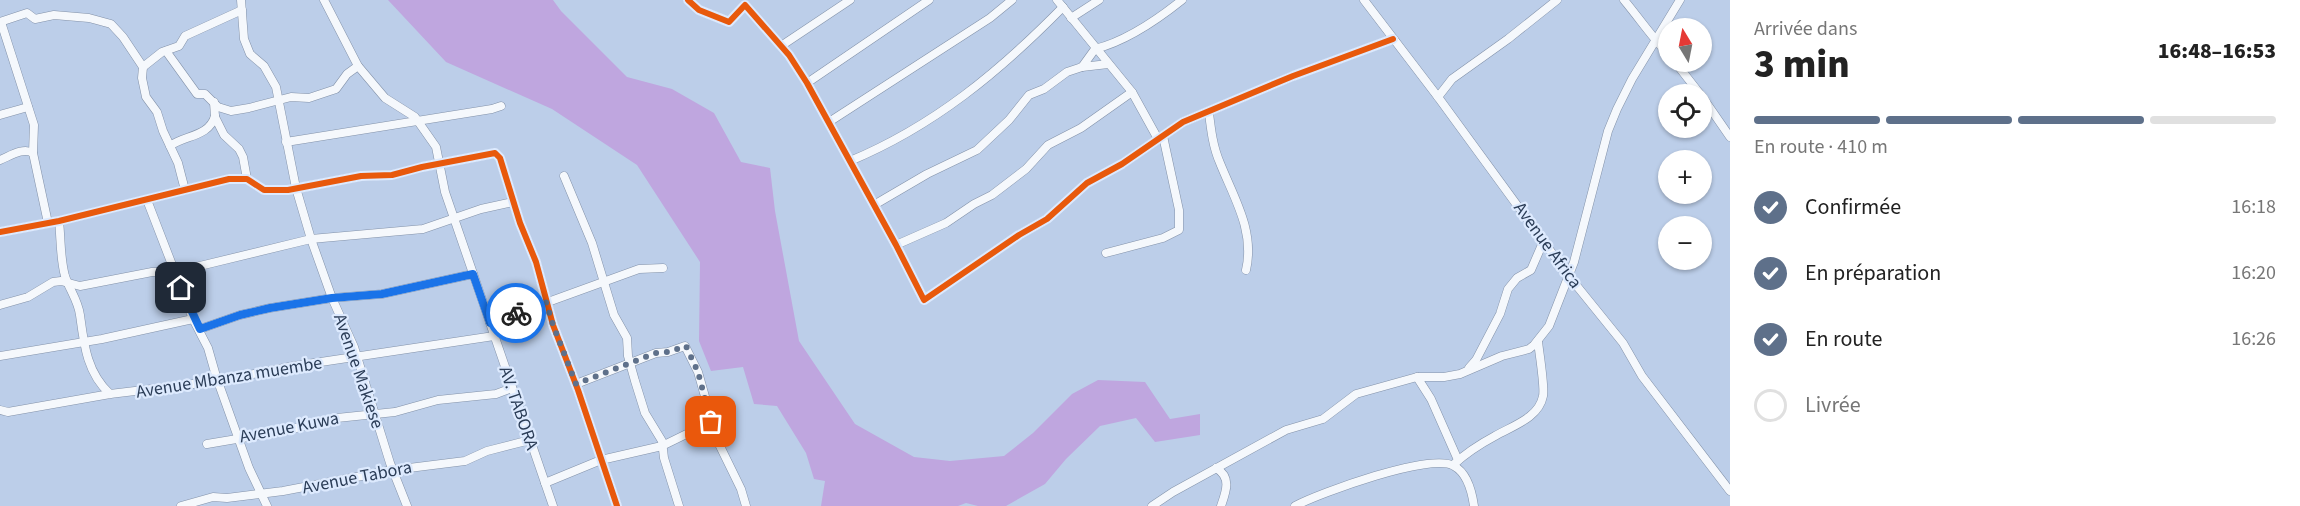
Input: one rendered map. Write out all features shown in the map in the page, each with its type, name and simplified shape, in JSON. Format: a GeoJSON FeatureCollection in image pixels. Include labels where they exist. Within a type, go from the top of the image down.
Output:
{"type":"FeatureCollection","features":[{"type":"Feature","properties":{"kind":"street","name":"Avenue Makiese"},"geometry":{"type":"LineString","coordinates":[[241,0],[244,39],[250,54],[264,66],[273,80],[296,188],[311,239],[332,298],[358,358],[393,470],[407,506]]}},
{"type":"Feature","properties":{"kind":"street","name":"AV. TABORA"},"geometry":{"type":"LineString","coordinates":[[324,0],[358,66],[385,98],[419,121],[436,147],[445,192],[553,506]]}},
{"type":"Feature","properties":{"kind":"street"},"geometry":{"type":"LineString","coordinates":[[688,0],[699,10],[729,22],[745,5],[780,46],[807,83],[924,300],[1019,235],[1047,219],[1087,183],[1122,164],[1183,122],[1293,76],[1393,39]]}},
{"type":"Feature","properties":{"kind":"street"},"geometry":{"type":"LineString","coordinates":[[780,46],[850,0]]}},
{"type":"Feature","properties":{"kind":"street"},"geometry":{"type":"LineString","coordinates":[[807,83],[929,0]]}},
{"type":"Feature","properties":{"kind":"street"},"geometry":{"type":"LineString","coordinates":[[829,122],[990,18],[1012,0]]}},
{"type":"Feature","properties":{"kind":"street"},"geometry":{"type":"LineString","coordinates":[[1057,0],[1132,92],[1161,138],[1179,210],[1179,230],[1163,238],[1106,253]]}},
{"type":"Feature","properties":{"kind":"street"},"geometry":{"type":"LineString","coordinates":[[1071,18],[1099,0]]}},
{"type":"Feature","properties":{"kind":"street"},"geometry":{"type":"LineString","coordinates":[[1082,67],[1095,49],[1129,35],[1164,15],[1182,0]]}},
{"type":"Feature","properties":{"kind":"street","name":"Avenue Africa"},"geometry":{"type":"LineString","coordinates":[[1364,0],[1623,343],[1642,376],[1730,491]]}},
{"type":"Feature","properties":{"kind":"street"},"geometry":{"type":"LineString","coordinates":[[1438,97],[1452,80],[1557,0]]}},
{"type":"Feature","properties":{"kind":"street"},"geometry":{"type":"LineString","coordinates":[[1624,0],[1653,34],[1658,45]]}},
{"type":"Feature","properties":{"kind":"street"},"geometry":{"type":"LineString","coordinates":[[1152,506],[1216,468],[1295,426],[1323,419],[1356,394],[1417,377],[1444,377],[1460,374],[1502,356],[1529,349],[1538,341],[1550,326],[1569,274],[1582,234],[1608,130],[1632,78],[1680,0]]}},
{"type":"Feature","properties":{"kind":"street"},"geometry":{"type":"LineString","coordinates":[[850,161],[895,140],[938,115],[1004,63],[1063,7]]}},
{"type":"Feature","properties":{"kind":"street"},"geometry":{"type":"LineString","coordinates":[[143,67],[166,51],[179,46],[185,36],[242,10]]}},
{"type":"Feature","properties":{"kind":"street"},"geometry":{"type":"LineString","coordinates":[[48,223],[33,153],[34,130],[0,22],[27,13],[35,19],[49,15],[77,16],[111,24],[123,37],[143,67],[142,78],[146,97],[157,112],[178,163],[185,190]]}},
{"type":"Feature","properties":{"kind":"street"},"geometry":{"type":"LineString","coordinates":[[166,51],[197,94],[205,94],[218,107],[231,111]]}},
{"type":"Feature","properties":{"kind":"street"},"geometry":{"type":"LineString","coordinates":[[874,205],[927,174],[977,150],[1009,120],[1029,95],[1044,89],[1067,72],[1082,67],[1108,64]]}},
{"type":"Feature","properties":{"kind":"street"},"geometry":{"type":"LineString","coordinates":[[170,146],[201,133],[212,125],[215,117],[231,111],[291,97],[309,98],[330,92],[358,66]]}},
{"type":"Feature","properties":{"kind":"street"},"geometry":{"type":"LineString","coordinates":[[1683,72],[1692,84]]}},
{"type":"Feature","properties":{"kind":"street"},"geometry":{"type":"LineString","coordinates":[[896,245],[946,223],[992,195],[1026,169],[1048,145],[1081,128],[1132,92]]}},
{"type":"Feature","properties":{"kind":"street"},"geometry":{"type":"LineString","coordinates":[[214,102],[215,117],[224,135],[241,152],[247,179]]}},
{"type":"Feature","properties":{"kind":"street"},"geometry":{"type":"LineString","coordinates":[[287,142],[501,106]]}},
{"type":"Feature","properties":{"kind":"street"},"geometry":{"type":"LineString","coordinates":[[0,115],[28,107]]}},
{"type":"Feature","properties":{"kind":"street"},"geometry":{"type":"LineString","coordinates":[[1712,111],[1730,137]]}},
{"type":"Feature","properties":{"kind":"street"},"geometry":{"type":"LineString","coordinates":[[1209,113],[1215,148],[1246,230],[1249,255],[1246,270]]}},
{"type":"Feature","properties":{"kind":"street"},"geometry":{"type":"LineString","coordinates":[[0,160],[22,151],[33,153]]}},
{"type":"Feature","properties":{"kind":"street"},"geometry":{"type":"LineString","coordinates":[[0,232],[58,221],[229,179],[247,179],[264,190],[277,191],[361,176],[392,175],[438,163],[495,153],[500,158],[513,202],[536,262],[553,325],[576,384],[617,506]]}},
{"type":"Feature","properties":{"kind":"street"},"geometry":{"type":"LineString","coordinates":[[564,176],[592,243],[614,315],[627,338],[630,364],[645,413],[659,434],[679,506]]}},
{"type":"Feature","properties":{"kind":"street"},"geometry":{"type":"LineString","coordinates":[[147,200],[193,319],[208,348],[249,468],[267,506]]}},
{"type":"Feature","properties":{"kind":"street"},"geometry":{"type":"LineString","coordinates":[[0,305],[28,297],[53,282],[66,281],[80,286],[154,272],[175,272],[311,239],[423,229],[513,202]]}},
{"type":"Feature","properties":{"kind":"street"},"geometry":{"type":"LineString","coordinates":[[58,221],[66,281],[78,308],[83,342],[94,376],[110,394]]}},
{"type":"Feature","properties":{"kind":"street"},"geometry":{"type":"LineString","coordinates":[[1460,374],[1472,366],[1500,314],[1508,289],[1517,279],[1531,270],[1544,240]]}},
{"type":"Feature","properties":{"kind":"street"},"geometry":{"type":"LineString","coordinates":[[490,323],[639,268],[663,268]]}},
{"type":"Feature","properties":{"kind":"street"},"geometry":{"type":"LineString","coordinates":[[200,329],[240,315],[332,298],[382,294],[473,274]]}},
{"type":"Feature","properties":{"kind":"street"},"geometry":{"type":"LineString","coordinates":[[0,356],[83,342],[193,319]]}},
{"type":"Feature","properties":{"kind":"street","name":"Avenue Mbanza muembe"},"geometry":{"type":"LineString","coordinates":[[0,410],[8,412],[110,394],[218,381],[294,366],[494,336]]}},
{"type":"Feature","properties":{"kind":"street"},"geometry":{"type":"LineString","coordinates":[[1295,506],[1381,474],[1423,465],[1456,463],[1494,436],[1520,423],[1541,403],[1544,388],[1538,341]]}},
{"type":"Feature","properties":{"kind":"street"},"geometry":{"type":"LineString","coordinates":[[576,384],[656,353],[686,346],[698,372],[717,442],[741,489],[746,506]]}},
{"type":"Feature","properties":{"kind":"street"},"geometry":{"type":"LineString","coordinates":[[1417,377],[1431,399],[1456,463],[1469,486],[1474,506]]}},
{"type":"Feature","properties":{"kind":"street","name":"Avenue Kuwa"},"geometry":{"type":"LineString","coordinates":[[207,444],[284,431],[360,414],[375,415],[438,400],[496,394],[512,388]]}},
{"type":"Feature","properties":{"kind":"street"},"geometry":{"type":"LineString","coordinates":[[545,483],[601,460],[662,446],[711,422]]}},
{"type":"Feature","properties":{"kind":"street","name":"Avenue Tabora"},"geometry":{"type":"LineString","coordinates":[[181,506],[213,497],[227,498],[283,491],[393,470],[465,461],[487,451],[530,440]]}},
{"type":"Feature","properties":{"kind":"street"},"geometry":{"type":"LineString","coordinates":[[1216,468],[1223,472],[1227,481],[1221,506]]}},
{"type":"Feature","properties":{"kind":"street"},"geometry":{"type":"LineString","coordinates":[[548,506],[553,506]]}},
{"type":"Feature","properties":{"kind":"shaded area"},"geometry":{"type":"Polygon","coordinates":[[[388,0],[553,0],[561,11],[627,77],[672,89],[714,113],[741,162],[770,168],[775,211],[799,341],[855,424],[914,457],[950,461],[1004,456],[1033,433],[1072,394],[1098,380],[1145,382],[1170,419],[1200,414],[1200,435],[1155,442],[1136,418],[1100,426],[1066,459],[1045,484],[1006,506],[978,506],[966,503],[958,506],[821,506],[825,481],[814,479],[806,453],[777,406],[754,404],[743,367],[711,371],[699,341],[700,262],[637,165],[552,109],[446,62],[388,0]]]}},
{"type":"Feature","properties":{"kind":"cycle path"},"geometry":{"type":"LineString","coordinates":[[688,0],[699,10],[729,22],[745,5],[789,55],[807,83],[924,300],[1019,235],[1047,219],[1087,183],[1122,164],[1183,122],[1293,76],[1393,39]]}},
{"type":"Feature","properties":{"kind":"cycle path"},"geometry":{"type":"LineString","coordinates":[[0,232],[59,221],[229,179],[247,179],[264,190],[288,190],[361,176],[392,175],[495,153],[500,158],[520,223],[536,262],[553,325],[578,390],[617,506]]}},
{"type":"Feature","properties":{"kind":"way so far"},"geometry":{"type":"LineString","coordinates":[[516,313],[546,302],[576,384],[656,353],[686,346],[698,372],[711,422]]}},
{"type":"Feature","properties":{"kind":"route"},"geometry":{"type":"LineString","coordinates":[[181,288],[193,319],[200,329],[240,315],[270,308],[332,298],[382,294],[473,274],[490,323],[516,313]]}}]}
